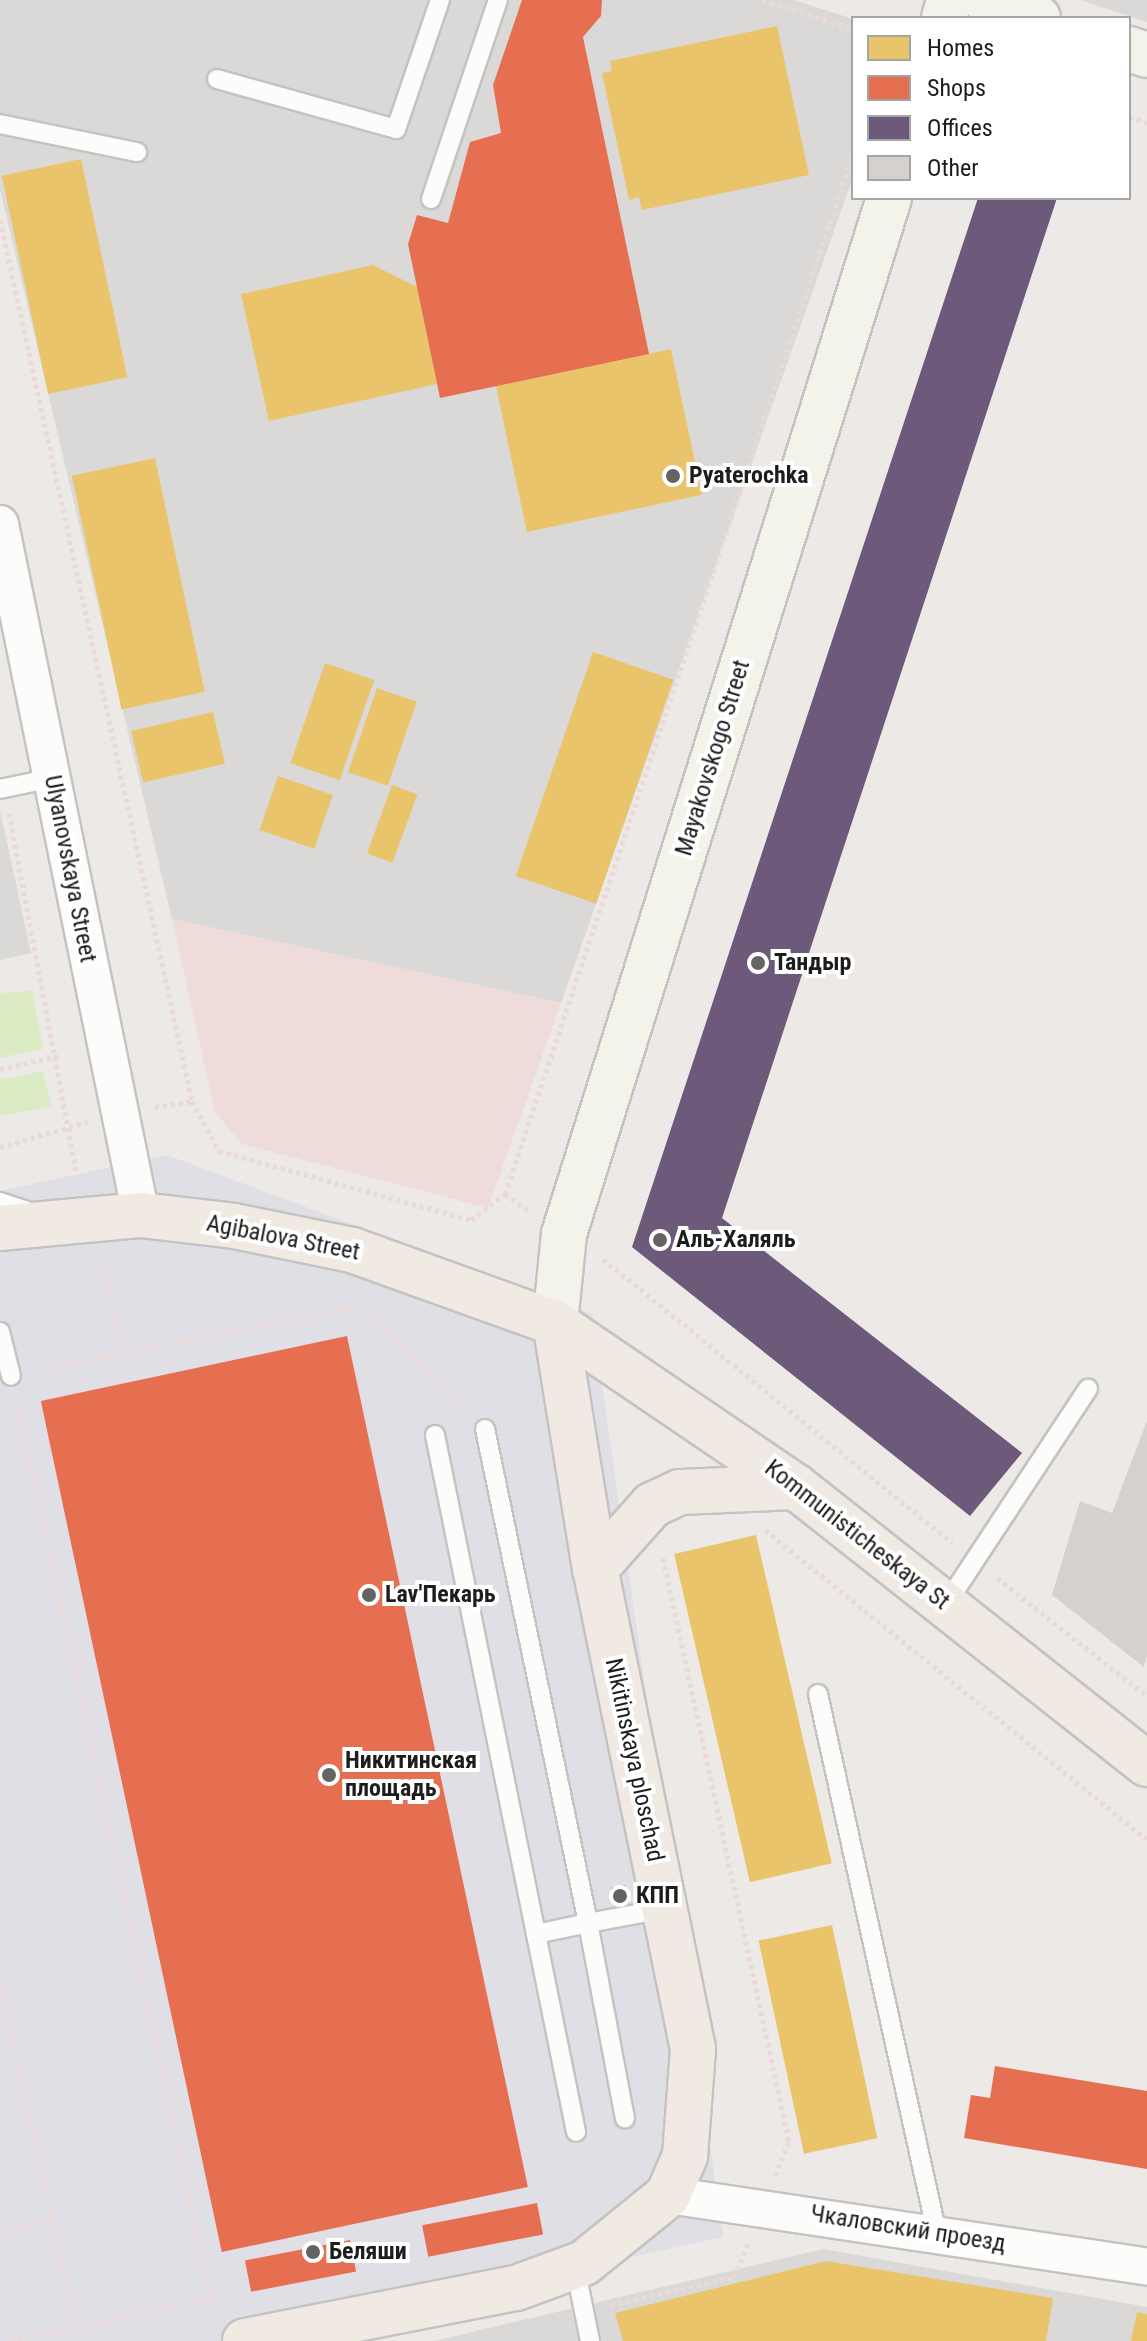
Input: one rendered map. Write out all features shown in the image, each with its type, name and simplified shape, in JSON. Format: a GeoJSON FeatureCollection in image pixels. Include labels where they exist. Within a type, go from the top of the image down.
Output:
{"type":"FeatureCollection","features":[{"type":"Feature","properties":{"kind":"main road","name":"Agibalova Street"},"geometry":{"type":"LineString","coordinates":[[0,1228],[56,1220],[141,1215],[352,1250],[555,1323]]}},
{"type":"Feature","properties":{"kind":"main road","name":"Kommunisticheskaya St"},"geometry":{"type":"LineString","coordinates":[[555,1323],[796,1487],[1147,1764]]}},
{"type":"Feature","properties":{"kind":"main road","name":"Nikitinskaya ploschad"},"geometry":{"type":"LineString","coordinates":[[555,1323],[595,1569],[693,2049],[695,2097],[685,2156],[668,2195]]}},
{"type":"Feature","properties":{"kind":"main road"},"geometry":{"type":"LineString","coordinates":[[595,1569],[652,1505],[680,1492],[796,1487]]}},
{"type":"Feature","properties":{"kind":"main road"},"geometry":{"type":"LineString","coordinates":[[245,2341],[516,2288],[574,2260],[668,2195]]}},
{"type":"Feature","properties":{"kind":"street"},"geometry":{"type":"LineString","coordinates":[[985,0],[1032,16]]}},
{"type":"Feature","properties":{"kind":"street","name":"Mayakovskogo Street"},"geometry":{"type":"LineString","coordinates":[[555,1323],[564,1234],[888,200]]}},
{"type":"Feature","properties":{"kind":"street","name":"Ulyanovskaya Street"},"geometry":{"type":"LineString","coordinates":[[0,524],[141,1215]]}},
{"type":"Feature","properties":{"kind":"street","name":"Чкаловский проезд"},"geometry":{"type":"LineString","coordinates":[[668,2195],[763,2206],[1147,2267]]}},
{"type":"Feature","properties":{"kind":"lane"},"geometry":{"type":"LineString","coordinates":[[217,79],[396,129],[440,0]]}},
{"type":"Feature","properties":{"kind":"lane"},"geometry":{"type":"LineString","coordinates":[[431,199],[498,0]]}},
{"type":"Feature","properties":{"kind":"lane"},"geometry":{"type":"LineString","coordinates":[[0,124],[137,152]]}},
{"type":"Feature","properties":{"kind":"lane"},"geometry":{"type":"LineString","coordinates":[[2,788],[52,778]]}},
{"type":"Feature","properties":{"kind":"lane"},"geometry":{"type":"LineString","coordinates":[[0,1202],[56,1220]]}},
{"type":"Feature","properties":{"kind":"lane"},"geometry":{"type":"LineString","coordinates":[[0,1332],[11,1376]]}},
{"type":"Feature","properties":{"kind":"lane"},"geometry":{"type":"LineString","coordinates":[[946,1604],[1088,1389]]}},
{"type":"Feature","properties":{"kind":"lane"},"geometry":{"type":"LineString","coordinates":[[485,1429],[588,1923],[625,2119]]}},
{"type":"Feature","properties":{"kind":"lane"},"geometry":{"type":"LineString","coordinates":[[435,1435],[576,2132]]}},
{"type":"Feature","properties":{"kind":"lane"},"geometry":{"type":"LineString","coordinates":[[818,1694],[937,2234]]}},
{"type":"Feature","properties":{"kind":"lane"},"geometry":{"type":"LineString","coordinates":[[536,1934],[664,1909]]}},
{"type":"Feature","properties":{"kind":"lane"},"geometry":{"type":"LineString","coordinates":[[574,2260],[590,2341]]}},
{"type":"Feature","properties":{"kind":"path"},"geometry":{"type":"LineString","coordinates":[[762,0],[851,28]]}},
{"type":"Feature","properties":{"kind":"path"},"geometry":{"type":"LineString","coordinates":[[0,220],[192,1101],[219,1151],[471,1220],[505,1194],[851,160]]}},
{"type":"Feature","properties":{"kind":"path"},"geometry":{"type":"LineString","coordinates":[[2,788],[59,1056],[63,1128]]}},
{"type":"Feature","properties":{"kind":"path"},"geometry":{"type":"LineString","coordinates":[[0,1069],[59,1056]]}},
{"type":"Feature","properties":{"kind":"path"},"geometry":{"type":"LineString","coordinates":[[0,1145],[120,1114],[192,1101]]}},
{"type":"Feature","properties":{"kind":"path"},"geometry":{"type":"LineString","coordinates":[[505,1194],[564,1234],[1147,1696]]}},
{"type":"Feature","properties":{"kind":"path"},"geometry":{"type":"LineString","coordinates":[[10,2341],[211,2298],[11,1376],[352,1308],[390,1332],[485,1429]]}},
{"type":"Feature","properties":{"kind":"path"},"geometry":{"type":"LineString","coordinates":[[0,1981],[76,2327]]}},
{"type":"Feature","properties":{"kind":"path"},"geometry":{"type":"LineString","coordinates":[[584,2311],[734,2277],[789,2142]]}},
{"type":"Feature","properties":{"kind":"path"},"geometry":{"type":"LineString","coordinates":[[0,2231],[52,2220]]}},
{"type":"Feature","properties":{"kind":"shaded area"},"geometry":{"type":"Polygon","coordinates":[[[0,0],[794,0],[851,18],[851,183],[561,1003],[172,919],[0,189],[0,0]]]}},
{"type":"Feature","properties":{"kind":"shaded area"},"geometry":{"type":"Polygon","coordinates":[[[174,0],[234,0],[385,45],[402,0],[473,0],[408,193],[164,123],[174,0]]]}},
{"type":"Feature","properties":{"kind":"shaded area"},"geometry":{"type":"Polygon","coordinates":[[[1080,0],[1147,0],[1147,22],[1080,0]]]}},
{"type":"Feature","properties":{"kind":"shaded area"},"geometry":{"type":"Polygon","coordinates":[[[0,810],[31,953],[0,960],[0,810]]]}},
{"type":"Feature","properties":{"kind":"shaded area"},"geometry":{"type":"Polygon","coordinates":[[[172,919],[561,1003],[488,1208],[242,1144],[215,1112],[172,919]]]}},
{"type":"Feature","properties":{"kind":"shaded area","name":"Никитинская площадь"},"geometry":{"type":"Polygon","coordinates":[[[167,1155],[592,1314],[723,2237],[250,2341],[0,2341],[0,1191],[167,1155]]]}},
{"type":"Feature","properties":{"kind":"shaded area"},"geometry":{"type":"Polygon","coordinates":[[[823,2249],[1147,2307],[1147,2341],[434,2341],[823,2249]]]}},
{"type":"Feature","properties":{"kind":"green space"},"geometry":{"type":"Polygon","coordinates":[[[32,991],[43,1049],[0,1058],[0,993],[32,991]]]}},
{"type":"Feature","properties":{"kind":"green space"},"geometry":{"type":"Polygon","coordinates":[[[43,1071],[51,1106],[0,1116],[0,1080],[43,1071]]]}},
{"type":"Feature","properties":{"kind":"building: Homes"},"geometry":{"type":"Polygon","coordinates":[[[777,26],[809,175],[642,210],[639,197],[629,200],[602,73],[612,71],[610,61],[777,26]]]}},
{"type":"Feature","properties":{"kind":"building: Homes"},"geometry":{"type":"Polygon","coordinates":[[[81,159],[127,377],[48,394],[2,176],[81,159]]]}},
{"type":"Feature","properties":{"kind":"building: Homes"},"geometry":{"type":"Polygon","coordinates":[[[373,265],[417,287],[437,384],[269,421],[241,294],[373,265]]]}},
{"type":"Feature","properties":{"kind":"building: Homes"},"geometry":{"type":"Polygon","coordinates":[[[671,349],[702,495],[527,532],[496,386],[671,349]]]}},
{"type":"Feature","properties":{"kind":"building: Homes"},"geometry":{"type":"Polygon","coordinates":[[[155,458],[205,692],[122,709],[72,476],[155,458]]]}},
{"type":"Feature","properties":{"kind":"building: Homes"},"geometry":{"type":"Polygon","coordinates":[[[593,652],[673,680],[596,904],[516,876],[593,652]]]}},
{"type":"Feature","properties":{"kind":"building: Homes"},"geometry":{"type":"Polygon","coordinates":[[[325,663],[374,680],[340,780],[290,763],[325,663]]]}},
{"type":"Feature","properties":{"kind":"building: Homes"},"geometry":{"type":"Polygon","coordinates":[[[377,688],[417,702],[388,786],[348,772],[377,688]]]}},
{"type":"Feature","properties":{"kind":"building: Homes"},"geometry":{"type":"Polygon","coordinates":[[[213,712],[225,764],[143,783],[131,731],[213,712]]]}},
{"type":"Feature","properties":{"kind":"building: Homes"},"geometry":{"type":"Polygon","coordinates":[[[278,776],[333,795],[314,849],[259,830],[278,776]]]}},
{"type":"Feature","properties":{"kind":"building: Homes"},"geometry":{"type":"Polygon","coordinates":[[[392,785],[417,794],[392,863],[367,854],[392,785]]]}},
{"type":"Feature","properties":{"kind":"building: Homes"},"geometry":{"type":"Polygon","coordinates":[[[756,1535],[832,1863],[750,1882],[674,1554],[756,1535]]]}},
{"type":"Feature","properties":{"kind":"building: Homes"},"geometry":{"type":"Polygon","coordinates":[[[832,1925],[877,2138],[804,2154],[759,1941],[832,1925]]]}},
{"type":"Feature","properties":{"kind":"building: Homes"},"geometry":{"type":"Polygon","coordinates":[[[826,2261],[1053,2298],[1046,2341],[623,2341],[615,2313],[826,2261]]]}},
{"type":"Feature","properties":{"kind":"building: Homes"},"geometry":{"type":"Polygon","coordinates":[[[1137,2312],[1147,2314],[1147,2341],[1131,2341],[1137,2312]]]}},
{"type":"Feature","properties":{"kind":"building: Shops"},"geometry":{"type":"Polygon","coordinates":[[[522,0],[602,0],[601,16],[583,37],[649,354],[440,398],[408,244],[417,215],[448,223],[470,142],[501,133],[493,85],[522,0]]]}},
{"type":"Feature","properties":{"kind":"building: Shops"},"geometry":{"type":"Polygon","coordinates":[[[347,1336],[528,2187],[222,2252],[41,1401],[347,1336]]]}},
{"type":"Feature","properties":{"kind":"building: Shops","name":"КПП"},"geometry":{"type":"Polygon","coordinates":[[[625,1885],[629,1905],[615,1907],[611,1888],[625,1885]]]}},
{"type":"Feature","properties":{"kind":"building: Shops"},"geometry":{"type":"Polygon","coordinates":[[[995,2066],[1147,2091],[1147,2169],[964,2138],[971,2095],[990,2098],[995,2066]]]}},
{"type":"Feature","properties":{"kind":"building: Shops"},"geometry":{"type":"Polygon","coordinates":[[[537,2203],[543,2234],[428,2257],[422,2225],[537,2203]]]}},
{"type":"Feature","properties":{"kind":"building: Shops"},"geometry":{"type":"Polygon","coordinates":[[[350,2240],[356,2271],[251,2292],[245,2260],[350,2240]]]}},
{"type":"Feature","properties":{"kind":"building: Offices"},"geometry":{"type":"Polygon","coordinates":[[[977,200],[1056,200],[722,1218],[1022,1453],[970,1516],[632,1247],[977,200]]]}},
{"type":"Feature","properties":{"kind":"building: Other"},"geometry":{"type":"Polygon","coordinates":[[[1147,1421],[1147,1656],[1144,1667],[1052,1595],[1080,1501],[1112,1513],[1147,1421]]]}},
{"type":"Feature","properties":{"kind":"place","name":"Pyaterochka"},"geometry":{"type":"Point","coordinates":[673,476]}},
{"type":"Feature","properties":{"kind":"place","name":"Тандыр"},"geometry":{"type":"Point","coordinates":[758,963]}},
{"type":"Feature","properties":{"kind":"place","name":"Аль-Халяль"},"geometry":{"type":"Point","coordinates":[660,1240]}},
{"type":"Feature","properties":{"kind":"place","name":"Lav'Пекарь"},"geometry":{"type":"Point","coordinates":[369,1595]}},
{"type":"Feature","properties":{"kind":"place","name":"Никитинская площадь"},"geometry":{"type":"Point","coordinates":[329,1775]}},
{"type":"Feature","properties":{"kind":"place","name":"КПП"},"geometry":{"type":"Point","coordinates":[620,1896]}},
{"type":"Feature","properties":{"kind":"place","name":"Беляши"},"geometry":{"type":"Point","coordinates":[313,2252]}}]}
